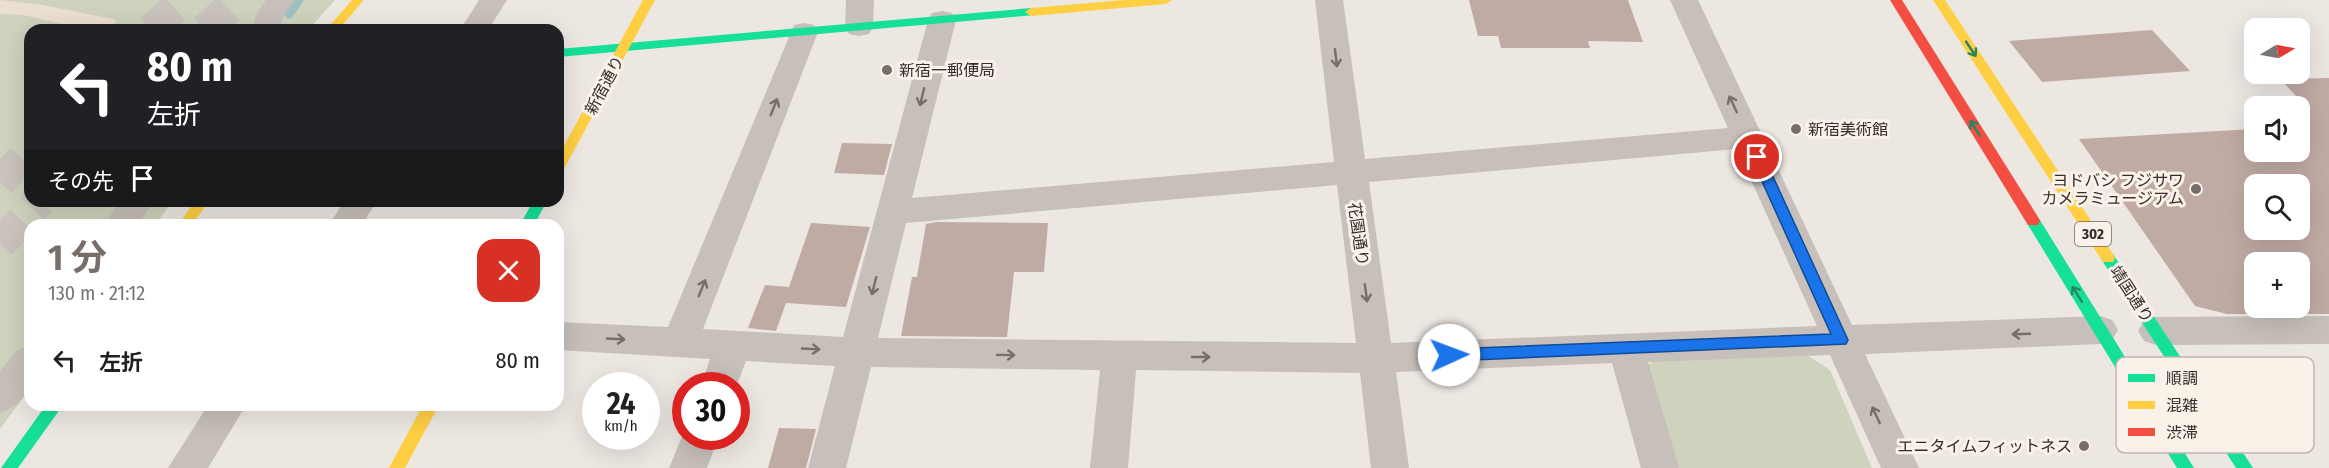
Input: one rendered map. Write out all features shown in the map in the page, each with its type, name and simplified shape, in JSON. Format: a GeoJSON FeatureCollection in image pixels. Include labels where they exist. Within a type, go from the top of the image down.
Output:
{"type":"FeatureCollection","features":[{"type":"Feature","properties":{"kind":"street"},"geometry":{"type":"LineString","coordinates":[[267,24],[271,13],[281,0]]}},
{"type":"Feature","properties":{"kind":"street"},"geometry":{"type":"LineString","coordinates":[[337,24],[358,0]]}},
{"type":"Feature","properties":{"kind":"street"},"geometry":{"type":"LineString","coordinates":[[478,24],[493,0]]}},
{"type":"Feature","properties":{"kind":"street","name":"新宿通り"},"geometry":{"type":"LineString","coordinates":[[564,158],[649,0]]}},
{"type":"Feature","properties":{"kind":"street"},"geometry":{"type":"LineString","coordinates":[[564,52],[804,32],[859,14],[942,20],[1166,0]]}},
{"type":"Feature","properties":{"kind":"street","name":"花園通り"},"geometry":{"type":"LineString","coordinates":[[1329,0],[1390,468]]}},
{"type":"Feature","properties":{"kind":"street"},"geometry":{"type":"LineString","coordinates":[[1684,0],[1900,468]]}},
{"type":"Feature","properties":{"kind":"street","name":"302"},"geometry":{"type":"LineString","coordinates":[[1896,0],[2117,357]]}},
{"type":"Feature","properties":{"kind":"street","name":"靖国通り"},"geometry":{"type":"LineString","coordinates":[[1939,0],[2173,357]]}},
{"type":"Feature","properties":{"kind":"street"},"geometry":{"type":"LineString","coordinates":[[827,468],[942,20]]}},
{"type":"Feature","properties":{"kind":"street"},"geometry":{"type":"LineString","coordinates":[[680,342],[804,32]]}},
{"type":"Feature","properties":{"kind":"street"},"geometry":{"type":"LineString","coordinates":[[893,212],[1748,137]]}},
{"type":"Feature","properties":{"kind":"street"},"geometry":{"type":"LineString","coordinates":[[564,336],[857,352],[1119,357],[1375,358],[2100,330]]}},
{"type":"Feature","properties":{"kind":"street"},"geometry":{"type":"LineString","coordinates":[[2156,331],[2329,330]]}},
{"type":"Feature","properties":{"kind":"street"},"geometry":{"type":"LineString","coordinates":[[723,372],[733,345]]}},
{"type":"Feature","properties":{"kind":"street"},"geometry":{"type":"LineString","coordinates":[[1626,348],[1660,468]]}},
{"type":"Feature","properties":{"kind":"street"},"geometry":{"type":"LineString","coordinates":[[1109,468],[1119,357]]}},
{"type":"Feature","properties":{"kind":"street"},"geometry":{"type":"LineString","coordinates":[[0,397],[24,368]]}},
{"type":"Feature","properties":{"kind":"street"},"geometry":{"type":"LineString","coordinates":[[9,468],[51,411]]}},
{"type":"Feature","properties":{"kind":"street"},"geometry":{"type":"LineString","coordinates":[[187,468],[224,411]]}},
{"type":"Feature","properties":{"kind":"street"},"geometry":{"type":"LineString","coordinates":[[397,468],[427,411]]}},
{"type":"Feature","properties":{"kind":"street"},"geometry":{"type":"LineString","coordinates":[[688,468],[695,450]]}},
{"type":"Feature","properties":{"kind":"street","name":"302"},"geometry":{"type":"LineString","coordinates":[[2177,453],[2186,468]]}},
{"type":"Feature","properties":{"kind":"street","name":"靖国通り"},"geometry":{"type":"LineString","coordinates":[[2235,453],[2245,468]]}},
{"type":"Feature","properties":{"kind":"green space"},"geometry":{"type":"Polygon","coordinates":[[[0,0],[335,0],[313,24],[24,24],[24,207],[168,207],[160,219],[24,219],[24,397],[0,429],[0,0]]]}},
{"type":"Feature","properties":{"kind":"green space"},"geometry":{"type":"Polygon","coordinates":[[[1807,355],[1830,370],[1872,468],[1669,468],[1640,372],[1657,358],[1807,355]]]}},
{"type":"Feature","properties":{"kind":"shaded area"},"geometry":{"type":"Polygon","coordinates":[[[0,0],[43,5],[117,20],[114,24],[62,24],[23,15],[0,14],[0,0]]]}},
{"type":"Feature","properties":{"kind":"building"},"geometry":{"type":"Polygon","coordinates":[[[1469,0],[1628,0],[1643,42],[1588,41],[1590,48],[1501,48],[1498,36],[1478,36],[1469,0]]]}},
{"type":"Feature","properties":{"kind":"building"},"geometry":{"type":"Polygon","coordinates":[[[2152,30],[2190,71],[2042,82],[2009,41],[2152,30]]]}},
{"type":"Feature","properties":{"kind":"building"},"geometry":{"type":"Polygon","coordinates":[[[2310,78],[2329,78],[2329,314],[2310,314],[2310,252],[2244,252],[2244,314],[2227,314],[2195,306],[2079,139],[2244,130],[2244,162],[2310,162],[2310,96],[2296,96],[2285,84],[2310,84],[2310,78]]]}},
{"type":"Feature","properties":{"kind":"building"},"geometry":{"type":"Polygon","coordinates":[[[842,143],[892,144],[884,175],[834,173],[842,143]]]}},
{"type":"Feature","properties":{"kind":"building"},"geometry":{"type":"Polygon","coordinates":[[[937,222],[1048,223],[1044,272],[1014,272],[1007,337],[901,336],[912,277],[917,277],[926,224],[937,222]]]}},
{"type":"Feature","properties":{"kind":"building"},"geometry":{"type":"Polygon","coordinates":[[[811,223],[870,227],[846,307],[786,303],[776,331],[748,328],[765,285],[789,287],[811,223]]]}},
{"type":"Feature","properties":{"kind":"building"},"geometry":{"type":"Polygon","coordinates":[[[779,428],[816,429],[806,468],[768,468],[779,428]]]}},
{"type":"Feature","properties":{"kind":"waterway"},"geometry":{"type":"LineString","coordinates":[[289,14],[299,0]]}},
{"type":"Feature","properties":{"kind":"tunnel"},"geometry":{"type":"LineString","coordinates":[[158,24],[185,0]]}},
{"type":"Feature","properties":{"kind":"tunnel"},"geometry":{"type":"LineString","coordinates":[[212,24],[238,0]]}},
{"type":"Feature","properties":{"kind":"tunnel"},"geometry":{"type":"LineString","coordinates":[[0,182],[24,157]]}},
{"type":"Feature","properties":{"kind":"tunnel"},"geometry":{"type":"LineString","coordinates":[[0,244],[34,207]]}},
{"type":"Feature","properties":{"kind":"traffic: fast"},"geometry":{"type":"LineString","coordinates":[[564,52],[1031,12]]}},
{"type":"Feature","properties":{"kind":"traffic: fast"},"geometry":{"type":"LineString","coordinates":[[530,219],[537,207]]}},
{"type":"Feature","properties":{"kind":"traffic: fast"},"geometry":{"type":"LineString","coordinates":[[2033,221],[2117,357]]}},
{"type":"Feature","properties":{"kind":"traffic: fast"},"geometry":{"type":"LineString","coordinates":[[2108,258],[2173,357]]}},
{"type":"Feature","properties":{"kind":"traffic: fast"},"geometry":{"type":"LineString","coordinates":[[9,468],[51,411]]}},
{"type":"Feature","properties":{"kind":"traffic: fast"},"geometry":{"type":"LineString","coordinates":[[2177,453],[2186,468]]}},
{"type":"Feature","properties":{"kind":"traffic: fast"},"geometry":{"type":"LineString","coordinates":[[2235,453],[2245,468]]}},
{"type":"Feature","properties":{"kind":"traffic: slow"},"geometry":{"type":"LineString","coordinates":[[337,24],[358,0]]}},
{"type":"Feature","properties":{"kind":"traffic: slow"},"geometry":{"type":"LineString","coordinates":[[564,158],[649,0]]}},
{"type":"Feature","properties":{"kind":"traffic: slow"},"geometry":{"type":"LineString","coordinates":[[1031,12],[1166,0]]}},
{"type":"Feature","properties":{"kind":"traffic: slow"},"geometry":{"type":"LineString","coordinates":[[1939,0],[2108,258]]}},
{"type":"Feature","properties":{"kind":"traffic: slow"},"geometry":{"type":"LineString","coordinates":[[189,219],[198,207]]}},
{"type":"Feature","properties":{"kind":"traffic: slow"},"geometry":{"type":"LineString","coordinates":[[397,468],[428,411]]}},
{"type":"Feature","properties":{"kind":"traffic: jam"},"geometry":{"type":"LineString","coordinates":[[1896,0],[2033,221]]}},
{"type":"Feature","properties":{"kind":"place","name":"新宿一郵便局"},"geometry":{"type":"Point","coordinates":[887,70]}},
{"type":"Feature","properties":{"kind":"place","name":"新宿美術館"},"geometry":{"type":"Point","coordinates":[1796,129]}},
{"type":"Feature","properties":{"kind":"place","name":"ヨドバシ フジサワ カメラミュージアム"},"geometry":{"type":"Point","coordinates":[2196,189]}},
{"type":"Feature","properties":{"kind":"place","name":"エニタイムフィットネス"},"geometry":{"type":"Point","coordinates":[2084,446]}},
{"type":"Feature","properties":{"kind":"route"},"geometry":{"type":"LineString","coordinates":[[1449,355],[1841,340],[1757,157]]}}]}
